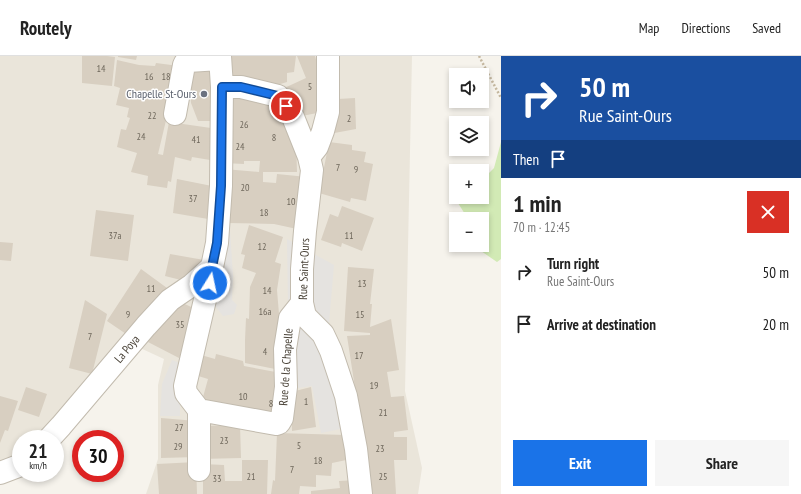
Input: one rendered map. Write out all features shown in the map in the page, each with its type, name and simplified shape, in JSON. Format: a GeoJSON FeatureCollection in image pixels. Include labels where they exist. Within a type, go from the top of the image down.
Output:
{"type":"FeatureCollection","features":[{"type":"Feature","properties":{"kind":"street"},"geometry":{"type":"LineString","coordinates":[[310,157],[317,147],[328,112],[328,56]]}},
{"type":"Feature","properties":{"kind":"street"},"geometry":{"type":"LineString","coordinates":[[175,114],[185,63],[188,61],[220,58],[222,87],[221,186],[217,243],[212,274],[185,386],[186,393],[199,410],[200,470]]}},
{"type":"Feature","properties":{"kind":"street","name":"Rue Saint-Ours"},"geometry":{"type":"LineString","coordinates":[[222,87],[241,87],[278,96],[293,116],[310,157],[312,170],[302,269],[302,303],[304,316],[323,334],[346,396],[356,449],[361,494]]}},
{"type":"Feature","properties":{"kind":"street","name":"La Poya"},"geometry":{"type":"LineString","coordinates":[[57,430],[170,300],[192,285],[212,267]]}},
{"type":"Feature","properties":{"kind":"street","name":"Rue de la Chapelle"},"geometry":{"type":"LineString","coordinates":[[199,410],[276,424],[279,423],[282,418],[286,387],[285,349],[290,318],[302,303]]}},
{"type":"Feature","properties":{"kind":"street"},"geometry":{"type":"LineString","coordinates":[[0,473],[12,468]]}},
{"type":"Feature","properties":{"kind":"path"},"geometry":{"type":"LineString","coordinates":[[479,56],[501,98]]}},
{"type":"Feature","properties":{"kind":"shaded area"},"geometry":{"type":"Polygon","coordinates":[[[0,56],[412,56],[405,391],[422,468],[418,494],[146,494],[158,459],[158,385],[164,359],[138,347],[63,430],[12,430],[12,474],[0,478],[0,56]]]}},
{"type":"Feature","properties":{"kind":"shaded area"},"geometry":{"type":"Polygon","coordinates":[[[222,230],[230,230],[233,276],[232,300],[237,305],[234,314],[223,316],[211,301],[222,230]]]}},
{"type":"Feature","properties":{"kind":"shaded area"},"geometry":{"type":"Polygon","coordinates":[[[287,239],[334,265],[329,323],[346,373],[355,426],[321,433],[312,386],[291,389],[287,239]]]}},
{"type":"Feature","properties":{"kind":"shaded area"},"geometry":{"type":"Polygon","coordinates":[[[172,360],[180,363],[180,416],[160,416],[162,384],[172,360]]]}},
{"type":"Feature","properties":{"kind":"green space"},"geometry":{"type":"Polygon","coordinates":[[[501,142],[501,259],[497,262],[482,252],[489,252],[489,212],[464,212],[459,204],[489,204],[489,173],[494,168],[501,142]]]}},
{"type":"Feature","properties":{"kind":"building"},"geometry":{"type":"Polygon","coordinates":[[[82,56],[115,57],[112,86],[82,83],[82,56]]]}},
{"type":"Feature","properties":{"kind":"building"},"geometry":{"type":"Polygon","coordinates":[[[118,56],[137,56],[136,60],[118,56]]]}},
{"type":"Feature","properties":{"kind":"building"},"geometry":{"type":"Polygon","coordinates":[[[228,56],[296,56],[294,72],[287,73],[287,82],[267,88],[246,83],[245,76],[228,75],[228,56]]]}},
{"type":"Feature","properties":{"kind":"building"},"geometry":{"type":"Polygon","coordinates":[[[297,56],[315,56],[319,70],[322,112],[297,117],[280,90],[306,78],[297,56]]]}},
{"type":"Feature","properties":{"kind":"building"},"geometry":{"type":"Polygon","coordinates":[[[117,60],[139,65],[155,66],[156,63],[179,66],[158,154],[163,155],[169,122],[218,129],[216,161],[192,157],[191,161],[175,157],[171,182],[168,181],[167,188],[147,185],[148,176],[131,172],[137,153],[117,147],[121,129],[126,130],[130,118],[127,117],[129,108],[116,105],[120,88],[114,86],[117,60]]]}},
{"type":"Feature","properties":{"kind":"building","name":"Chapelle St-Ours"},"geometry":{"type":"Polygon","coordinates":[[[213,65],[214,121],[198,121],[191,103],[188,68],[213,65]]]}},
{"type":"Feature","properties":{"kind":"building"},"geometry":{"type":"Polygon","coordinates":[[[229,93],[280,106],[296,138],[297,172],[263,172],[263,182],[276,183],[277,174],[307,177],[297,229],[274,224],[227,223],[224,169],[259,172],[260,161],[244,161],[244,164],[224,163],[229,93]]]}},
{"type":"Feature","properties":{"kind":"building"},"geometry":{"type":"Polygon","coordinates":[[[355,98],[356,129],[329,134],[338,99],[355,98]]]}},
{"type":"Feature","properties":{"kind":"building"},"geometry":{"type":"Polygon","coordinates":[[[329,142],[352,145],[352,150],[366,152],[364,162],[373,164],[366,201],[351,198],[350,202],[319,193],[329,142]]]}},
{"type":"Feature","properties":{"kind":"building"},"geometry":{"type":"Polygon","coordinates":[[[177,179],[217,187],[214,220],[173,213],[177,179]]]}},
{"type":"Feature","properties":{"kind":"building"},"geometry":{"type":"Polygon","coordinates":[[[342,206],[374,218],[362,251],[342,243],[341,247],[321,240],[330,214],[338,217],[342,206]]]}},
{"type":"Feature","properties":{"kind":"building"},"geometry":{"type":"Polygon","coordinates":[[[96,210],[134,215],[128,261],[90,256],[96,210]]]}},
{"type":"Feature","properties":{"kind":"building"},"geometry":{"type":"Polygon","coordinates":[[[249,225],[283,237],[275,262],[281,264],[277,290],[280,326],[280,370],[245,363],[246,318],[249,319],[250,287],[256,273],[242,268],[245,255],[241,254],[249,225]]]}},
{"type":"Feature","properties":{"kind":"building"},"geometry":{"type":"Polygon","coordinates":[[[0,242],[13,243],[11,261],[0,260],[0,242]]]}},
{"type":"Feature","properties":{"kind":"building"},"geometry":{"type":"Polygon","coordinates":[[[170,254],[204,260],[189,282],[165,276],[170,254]]]}},
{"type":"Feature","properties":{"kind":"building"},"geometry":{"type":"Polygon","coordinates":[[[348,267],[374,269],[370,304],[372,304],[370,327],[391,319],[399,370],[387,372],[391,397],[404,396],[408,430],[394,432],[394,437],[407,437],[407,460],[394,460],[396,494],[368,494],[357,401],[347,336],[370,335],[370,333],[344,331],[348,267]]]}},
{"type":"Feature","properties":{"kind":"building"},"geometry":{"type":"Polygon","coordinates":[[[141,269],[167,288],[151,311],[129,336],[107,321],[141,269]]]}},
{"type":"Feature","properties":{"kind":"building"},"geometry":{"type":"Polygon","coordinates":[[[85,300],[107,314],[92,374],[69,368],[85,300]]]}},
{"type":"Feature","properties":{"kind":"building"},"geometry":{"type":"Polygon","coordinates":[[[178,301],[198,310],[192,332],[179,358],[148,342],[157,321],[178,301]]]}},
{"type":"Feature","properties":{"kind":"building"},"geometry":{"type":"Polygon","coordinates":[[[216,354],[243,361],[244,366],[281,373],[279,421],[200,408],[208,379],[195,375],[201,355],[215,359],[216,354]]]}},
{"type":"Feature","properties":{"kind":"building"},"geometry":{"type":"Polygon","coordinates":[[[26,387],[47,394],[39,417],[18,410],[26,387]]]}},
{"type":"Feature","properties":{"kind":"building"},"geometry":{"type":"Polygon","coordinates":[[[311,387],[316,427],[292,431],[291,392],[311,387]]]}},
{"type":"Feature","properties":{"kind":"building"},"geometry":{"type":"Polygon","coordinates":[[[0,396],[18,401],[8,431],[5,430],[0,443],[0,396]]]}},
{"type":"Feature","properties":{"kind":"building"},"geometry":{"type":"Polygon","coordinates":[[[161,418],[196,421],[197,457],[161,458],[161,418]]]}},
{"type":"Feature","properties":{"kind":"building"},"geometry":{"type":"Polygon","coordinates":[[[240,425],[241,458],[201,459],[200,426],[240,425]]]}},
{"type":"Feature","properties":{"kind":"building"},"geometry":{"type":"Polygon","coordinates":[[[277,433],[346,435],[351,459],[332,463],[331,476],[316,475],[316,487],[300,486],[299,494],[271,494],[273,480],[275,481],[277,433]]]}},
{"type":"Feature","properties":{"kind":"building"},"geometry":{"type":"Polygon","coordinates":[[[242,460],[268,460],[267,494],[203,494],[203,464],[224,465],[225,481],[242,481],[242,460]]]}},
{"type":"Feature","properties":{"kind":"building"},"geometry":{"type":"Polygon","coordinates":[[[196,462],[197,494],[159,494],[157,464],[196,462]]]}},
{"type":"Feature","properties":{"kind":"building"},"geometry":{"type":"Polygon","coordinates":[[[356,480],[356,494],[311,494],[311,491],[340,488],[339,481],[356,480]]]}},
{"type":"Feature","properties":{"kind":"place","name":"Chapelle St-Ours"},"geometry":{"type":"Point","coordinates":[204,94]}},
{"type":"Feature","properties":{"kind":"route"},"geometry":{"type":"LineString","coordinates":[[210,283],[217,243],[221,186],[222,87],[241,87],[278,96],[286,106]]}}]}
